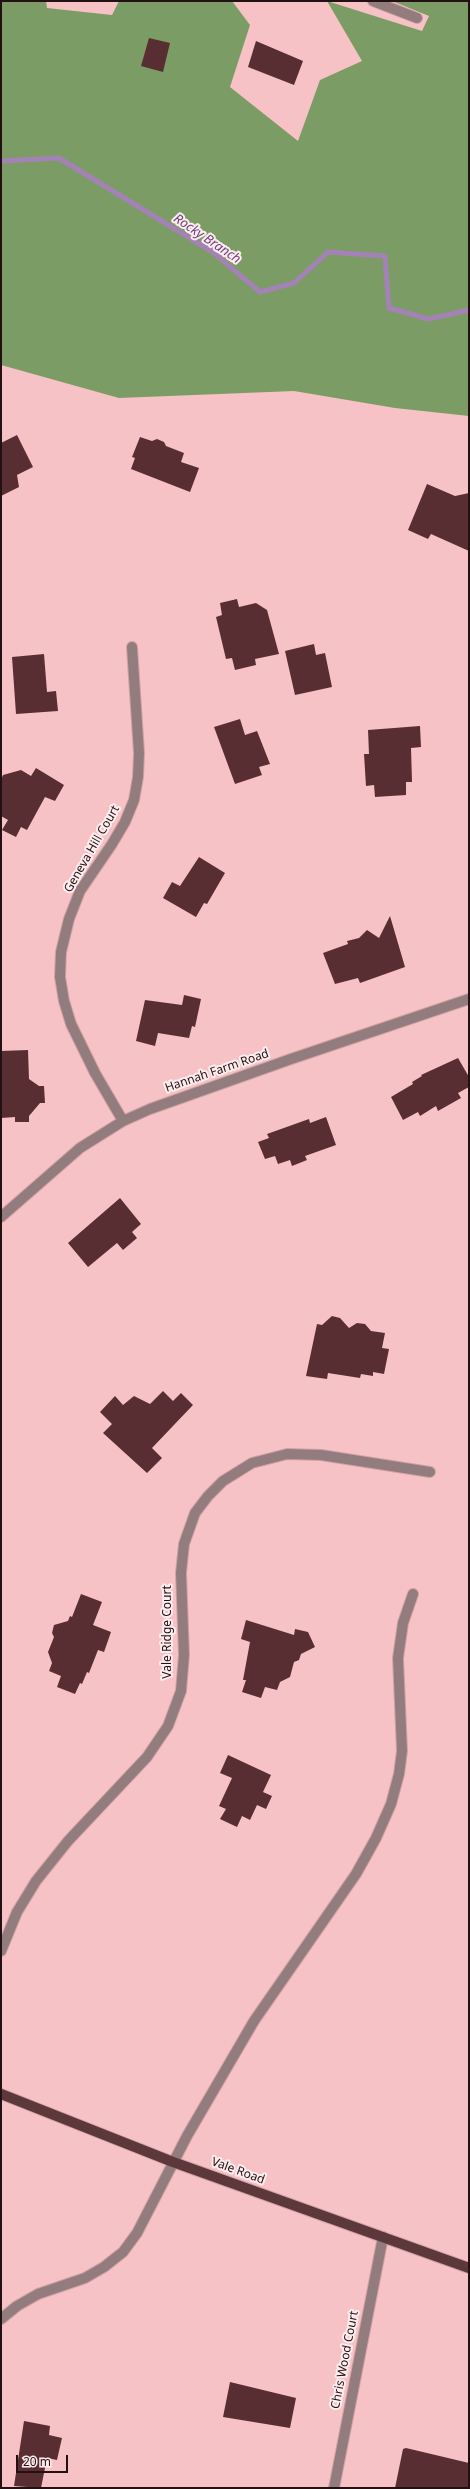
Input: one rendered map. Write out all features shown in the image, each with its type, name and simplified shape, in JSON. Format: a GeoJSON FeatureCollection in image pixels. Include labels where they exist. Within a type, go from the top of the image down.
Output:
{"type":"FeatureCollection","features":[{"type":"Feature","properties":{"kind":"main road","name":"Vale Road"},"geometry":{"type":"LineString","coordinates":[[1,2094],[173,2162],[469,2268]]}},
{"type":"Feature","properties":{"kind":"street"},"geometry":{"type":"LineString","coordinates":[[373,1],[417,18]]}},
{"type":"Feature","properties":{"kind":"street","name":"Geneva Hill Court"},"geometry":{"type":"LineString","coordinates":[[122,1121],[95,1073],[71,1024],[64,1001],[60,977],[61,952],[69,919],[80,891],[112,844],[125,822],[134,800],[140,753],[132,647]]}},
{"type":"Feature","properties":{"kind":"street","name":"Hannah Farm Road"},"geometry":{"type":"LineString","coordinates":[[1,1217],[80,1148],[122,1121],[150,1108],[469,999]]}},
{"type":"Feature","properties":{"kind":"street","name":"Vale Ridge Court"},"geometry":{"type":"LineString","coordinates":[[1,1951],[17,1912],[36,1881],[68,1841],[147,1757],[168,1726],[181,1691],[184,1655],[181,1574],[184,1544],[195,1513],[208,1496],[224,1481],[252,1463],[287,1454],[322,1455],[430,1472]]}},
{"type":"Feature","properties":{"kind":"street"},"geometry":{"type":"LineString","coordinates":[[1,2319],[17,2306],[38,2294],[85,2278],[104,2267],[122,2252],[137,2233],[173,2162],[254,2021],[356,1874],[376,1838],[391,1804],[399,1774],[402,1751],[398,1658],[403,1623],[413,1594]]}},
{"type":"Feature","properties":{"kind":"street","name":"Chris Wood Court"},"geometry":{"type":"LineString","coordinates":[[334,2488],[383,2237]]}},
{"type":"Feature","properties":{"kind":"green space"},"geometry":{"type":"Polygon","coordinates":[[[1,1],[46,1],[47,8],[112,15],[119,1],[232,1],[250,25],[230,87],[298,141],[320,80],[362,61],[327,1],[422,31],[429,16],[392,1],[469,1],[469,416],[395,408],[294,391],[119,398],[1,365],[1,1]]]}},
{"type":"Feature","properties":{"kind":"building"},"geometry":{"type":"Polygon","coordinates":[[[149,38],[170,43],[163,72],[141,66],[149,38]]]}},
{"type":"Feature","properties":{"kind":"building"},"geometry":{"type":"Polygon","coordinates":[[[256,41],[303,61],[294,85],[248,67],[256,41]]]}},
{"type":"Feature","properties":{"kind":"building"},"geometry":{"type":"Polygon","coordinates":[[[17,435],[33,467],[17,475],[19,487],[1,496],[1,443],[17,435]]]}},
{"type":"Feature","properties":{"kind":"building"},"geometry":{"type":"Polygon","coordinates":[[[140,437],[152,441],[157,439],[164,442],[166,446],[184,453],[181,462],[199,468],[190,492],[131,469],[135,458],[132,457],[140,437]]]}},
{"type":"Feature","properties":{"kind":"building"},"geometry":{"type":"Polygon","coordinates":[[[427,484],[455,496],[469,493],[469,551],[431,534],[428,539],[408,530],[427,484]]]}},
{"type":"Feature","properties":{"kind":"building"},"geometry":{"type":"Polygon","coordinates":[[[237,599],[239,607],[256,603],[267,610],[279,654],[255,659],[256,665],[235,670],[232,658],[226,659],[216,617],[222,615],[220,603],[237,599]]]}},
{"type":"Feature","properties":{"kind":"building"},"geometry":{"type":"Polygon","coordinates":[[[314,644],[316,655],[325,653],[332,687],[295,695],[285,651],[314,644]]]}},
{"type":"Feature","properties":{"kind":"building"},"geometry":{"type":"Polygon","coordinates":[[[44,654],[47,692],[56,691],[58,711],[16,714],[12,657],[44,654]]]}},
{"type":"Feature","properties":{"kind":"building"},"geometry":{"type":"Polygon","coordinates":[[[240,719],[245,735],[257,731],[270,764],[259,767],[262,775],[235,784],[214,727],[240,719]]]}},
{"type":"Feature","properties":{"kind":"building"},"geometry":{"type":"Polygon","coordinates":[[[420,726],[421,747],[411,748],[412,782],[406,782],[406,795],[375,797],[374,785],[366,786],[364,754],[369,754],[368,730],[420,726]]]}},
{"type":"Feature","properties":{"kind":"building"},"geometry":{"type":"Polygon","coordinates":[[[36,768],[64,785],[55,801],[45,797],[27,830],[21,827],[16,837],[2,830],[8,820],[1,816],[1,780],[3,775],[21,770],[31,776],[36,768]]]}},
{"type":"Feature","properties":{"kind":"building"},"geometry":{"type":"Polygon","coordinates":[[[199,857],[225,873],[207,904],[204,903],[196,917],[163,898],[172,882],[180,886],[199,857]]]}},
{"type":"Feature","properties":{"kind":"building"},"geometry":{"type":"Polygon","coordinates":[[[390,916],[405,967],[360,983],[358,978],[335,984],[323,953],[348,944],[347,941],[359,938],[367,930],[379,938],[390,916]]]}},
{"type":"Feature","properties":{"kind":"building"},"geometry":{"type":"Polygon","coordinates":[[[184,995],[201,999],[195,1027],[192,1026],[189,1038],[158,1033],[155,1046],[136,1041],[145,1000],[182,1005],[184,995]]]}},
{"type":"Feature","properties":{"kind":"building"},"geometry":{"type":"Polygon","coordinates":[[[28,1050],[29,1079],[39,1086],[44,1086],[45,1103],[40,1103],[29,1116],[29,1122],[15,1122],[15,1117],[1,1118],[1,1051],[28,1050]]]}},
{"type":"Feature","properties":{"kind":"building"},"geometry":{"type":"Polygon","coordinates":[[[458,1058],[469,1077],[469,1087],[458,1093],[461,1098],[438,1111],[436,1106],[420,1116],[418,1112],[403,1120],[391,1097],[413,1084],[412,1082],[422,1076],[421,1075],[458,1058]]]}},
{"type":"Feature","properties":{"kind":"building"},"geometry":{"type":"Polygon","coordinates":[[[326,1117],[336,1145],[305,1156],[307,1160],[292,1166],[290,1160],[278,1164],[275,1156],[265,1159],[258,1142],[269,1138],[267,1134],[309,1119],[310,1123],[326,1117]]]}},
{"type":"Feature","properties":{"kind":"building"},"geometry":{"type":"Polygon","coordinates":[[[120,1198],[141,1224],[132,1232],[137,1238],[123,1250],[117,1243],[88,1267],[68,1243],[120,1198]]]}},
{"type":"Feature","properties":{"kind":"building"},"geometry":{"type":"Polygon","coordinates":[[[332,1316],[340,1318],[349,1328],[357,1323],[365,1324],[371,1331],[385,1333],[382,1348],[389,1349],[384,1374],[373,1372],[373,1376],[361,1374],[360,1378],[328,1373],[327,1379],[306,1376],[317,1324],[322,1325],[332,1316]]]}},
{"type":"Feature","properties":{"kind":"building"},"geometry":{"type":"Polygon","coordinates":[[[163,1391],[173,1401],[181,1393],[193,1405],[152,1448],[162,1458],[147,1473],[103,1433],[112,1424],[100,1412],[115,1396],[123,1405],[134,1396],[150,1404],[163,1391]]]}},
{"type":"Feature","properties":{"kind":"building"},"geometry":{"type":"Polygon","coordinates":[[[81,1594],[102,1602],[93,1625],[111,1632],[104,1652],[98,1650],[89,1673],[87,1672],[82,1684],[80,1683],[75,1694],[57,1687],[61,1676],[49,1671],[52,1663],[48,1652],[54,1637],[52,1633],[54,1625],[68,1621],[70,1616],[72,1617],[81,1594]]]}},
{"type":"Feature","properties":{"kind":"building"},"geometry":{"type":"Polygon","coordinates":[[[246,1620],[294,1635],[295,1629],[308,1632],[315,1647],[301,1654],[299,1660],[294,1662],[290,1677],[280,1682],[277,1690],[265,1687],[261,1698],[242,1692],[246,1680],[243,1680],[250,1642],[241,1639],[246,1620]]]}},
{"type":"Feature","properties":{"kind":"building"},"geometry":{"type":"Polygon","coordinates":[[[228,1755],[271,1775],[263,1792],[272,1796],[266,1809],[257,1805],[250,1820],[242,1816],[237,1827],[220,1819],[226,1809],[219,1806],[232,1778],[220,1773],[228,1755]]]}},
{"type":"Feature","properties":{"kind":"building"},"geometry":{"type":"Polygon","coordinates":[[[230,2382],[296,2398],[290,2428],[223,2417],[230,2382]]]}},
{"type":"Feature","properties":{"kind":"building"},"geometry":{"type":"Polygon","coordinates":[[[24,2421],[50,2426],[49,2435],[62,2438],[57,2460],[47,2458],[41,2488],[14,2486],[24,2421]]]}},
{"type":"Feature","properties":{"kind":"building"},"geometry":{"type":"Polygon","coordinates":[[[406,2448],[469,2463],[469,2488],[395,2488],[403,2449],[406,2448]]]}},
{"type":"Feature","properties":{"kind":"waterway","name":"Rocky Branch"},"geometry":{"type":"LineString","coordinates":[[1,161],[59,158],[214,253],[260,292],[294,283],[328,252],[385,256],[389,308],[429,319],[469,310]]}}]}
